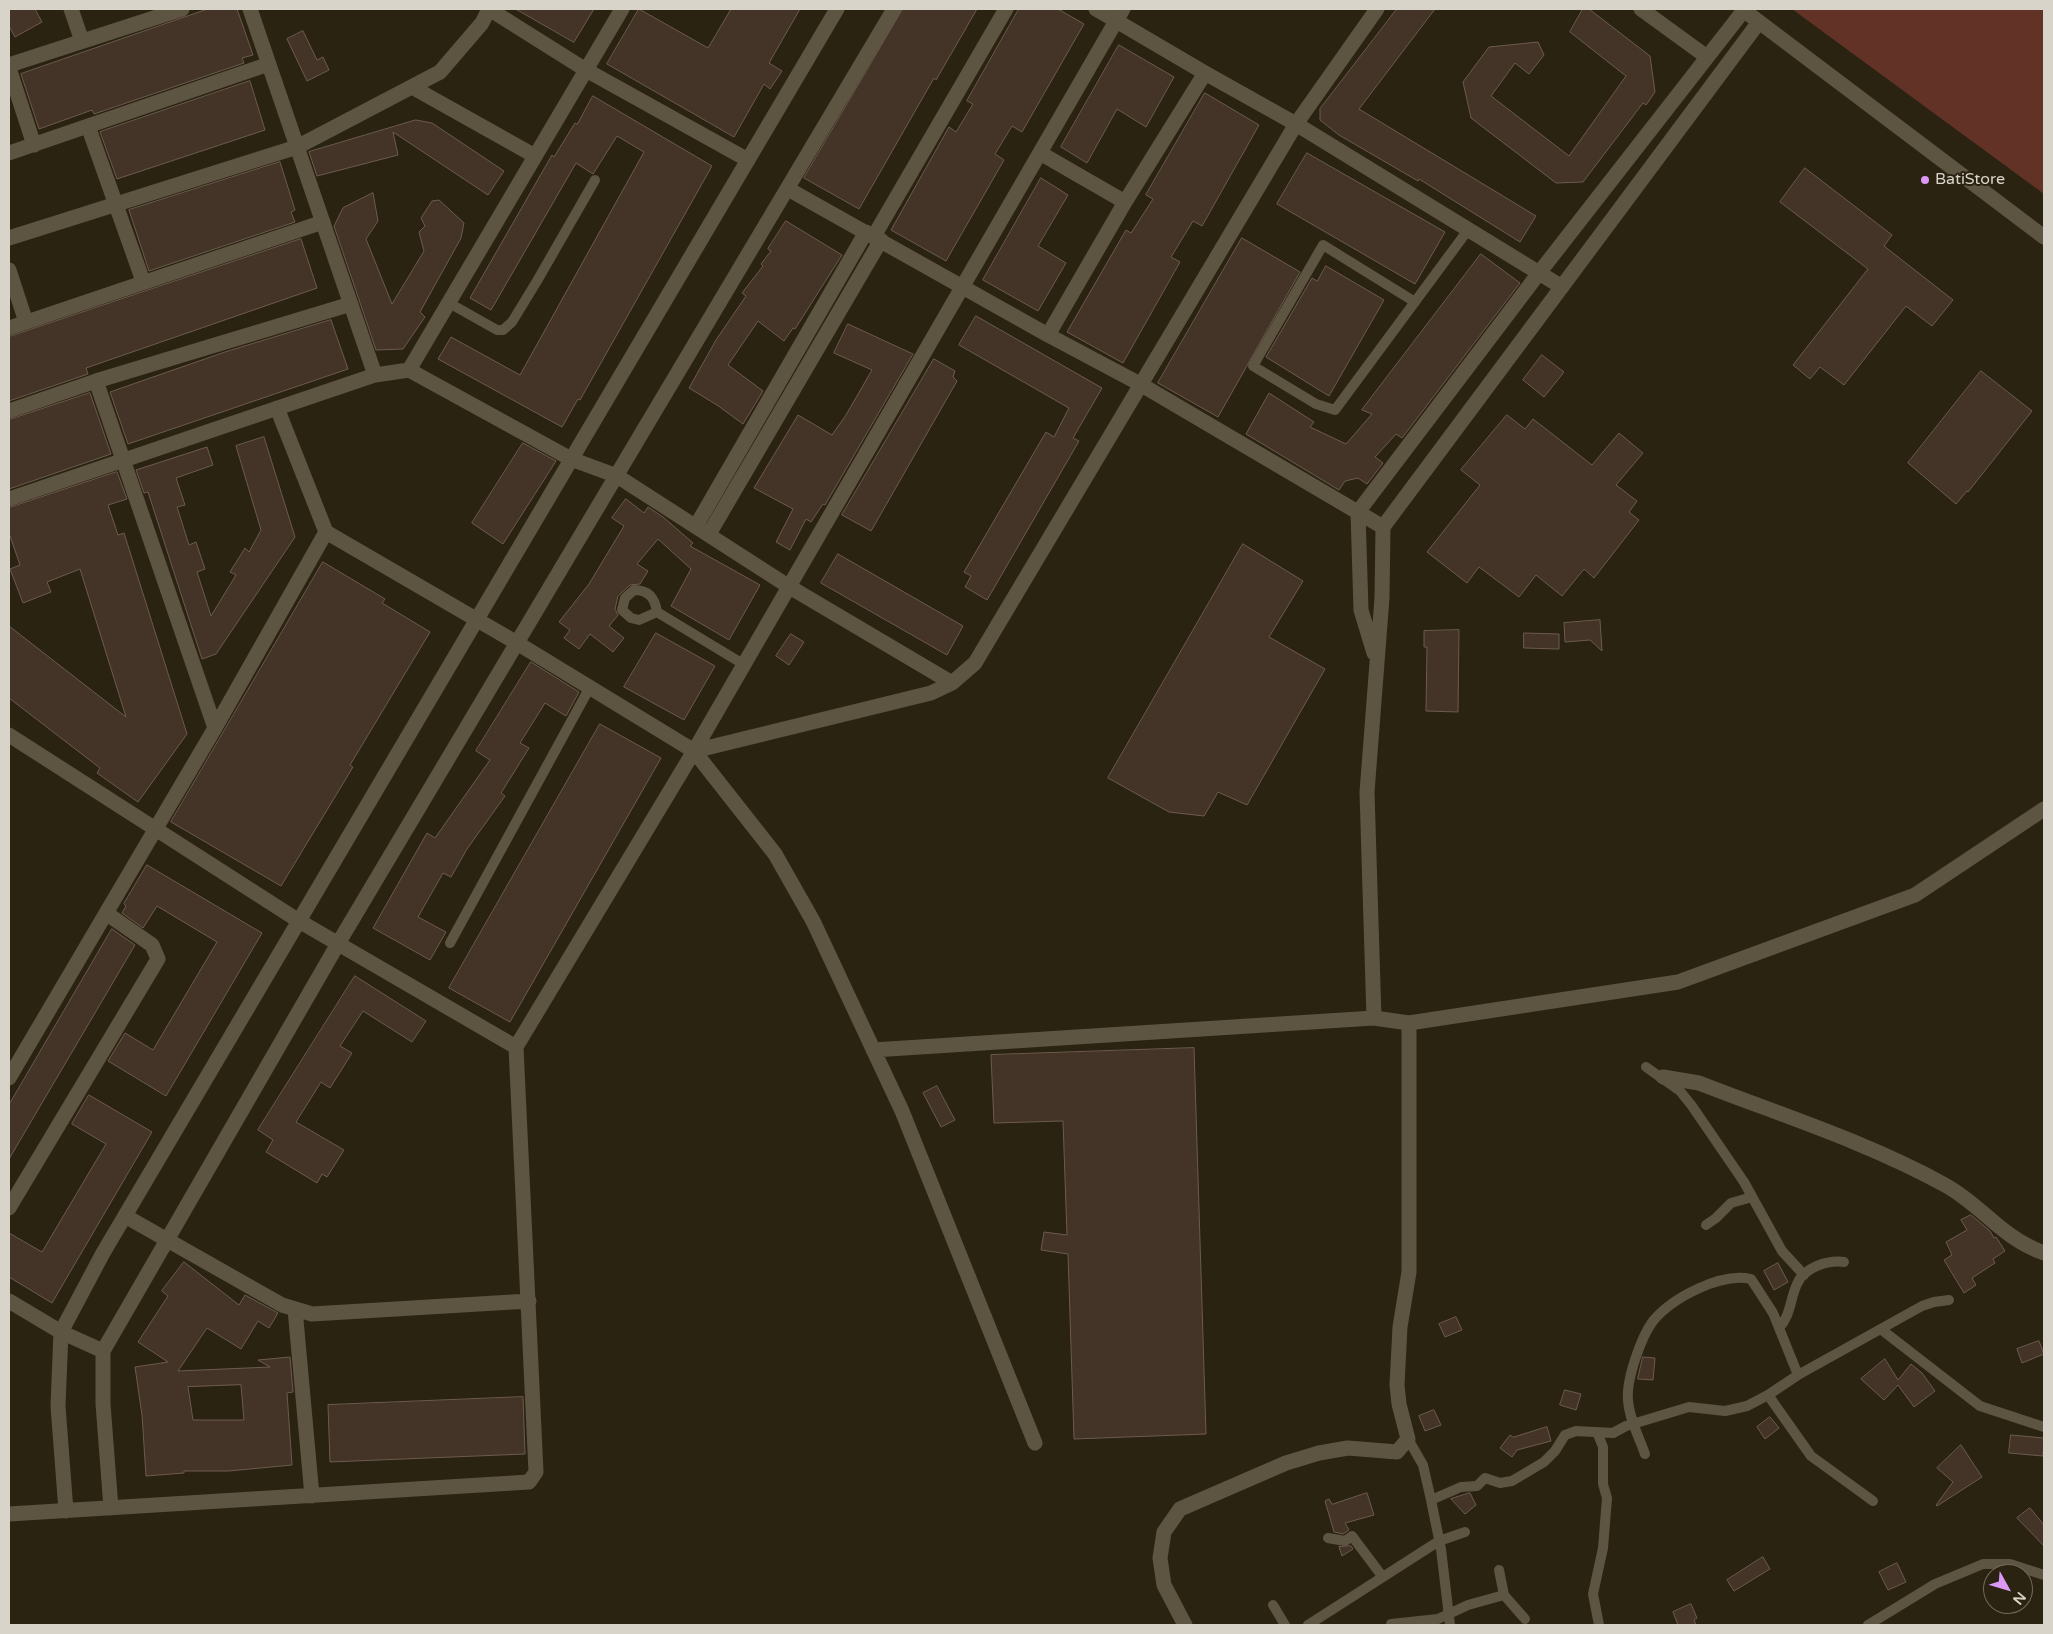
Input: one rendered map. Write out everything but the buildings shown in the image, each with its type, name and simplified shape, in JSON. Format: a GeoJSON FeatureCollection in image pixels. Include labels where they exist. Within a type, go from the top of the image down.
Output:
{"type":"FeatureCollection","features":[{"type":"Feature","properties":{"kind":"street"},"geometry":{"type":"LineString","coordinates":[[71,9],[82,41]]}},
{"type":"Feature","properties":{"kind":"street"},"geometry":{"type":"LineString","coordinates":[[34,144],[9,66],[182,9]]}},
{"type":"Feature","properties":{"kind":"street"},"geometry":{"type":"LineString","coordinates":[[250,9],[376,375]]}},
{"type":"Feature","properties":{"kind":"street"},"geometry":{"type":"LineString","coordinates":[[9,238],[298,147],[440,72],[482,23],[489,9],[586,70],[748,160]]}},
{"type":"Feature","properties":{"kind":"street"},"geometry":{"type":"LineString","coordinates":[[409,370],[622,9]]}},
{"type":"Feature","properties":{"kind":"street"},"geometry":{"type":"LineString","coordinates":[[66,1511],[58,1406],[61,1332],[125,1216],[837,9]]}},
{"type":"Feature","properties":{"kind":"street"},"geometry":{"type":"LineString","coordinates":[[111,1508],[103,1404],[103,1351],[339,942],[894,9]]}},
{"type":"Feature","properties":{"kind":"street"},"geometry":{"type":"LineString","coordinates":[[709,534],[874,236],[1006,9]]}},
{"type":"Feature","properties":{"kind":"street"},"geometry":{"type":"LineString","coordinates":[[1096,9],[1120,15],[1205,73],[1296,124],[1562,287]]}},
{"type":"Feature","properties":{"kind":"street"},"geometry":{"type":"LineString","coordinates":[[694,751],[931,693],[952,683],[975,663],[1296,124],[1377,9]]}},
{"type":"Feature","properties":{"kind":"street"},"geometry":{"type":"LineString","coordinates":[[1641,9],[1707,57]]}},
{"type":"Feature","properties":{"kind":"street"},"geometry":{"type":"LineString","coordinates":[[1376,661],[1361,610],[1358,512],[1539,273],[1743,10],[2044,236]]}},
{"type":"Feature","properties":{"kind":"street"},"geometry":{"type":"LineString","coordinates":[[9,1514],[529,1482],[533,1480],[536,1472],[516,1047],[694,751],[1120,15]]}},
{"type":"Feature","properties":{"kind":"street"},"geometry":{"type":"LineString","coordinates":[[1374,1018],[1367,792],[1382,598],[1383,527],[1759,22]]}},
{"type":"Feature","properties":{"kind":"street"},"geometry":{"type":"LineString","coordinates":[[9,153],[269,64]]}},
{"type":"Feature","properties":{"kind":"street"},"geometry":{"type":"LineString","coordinates":[[1048,335],[1125,202],[1205,73]]}},
{"type":"Feature","properties":{"kind":"street"},"geometry":{"type":"LineString","coordinates":[[412,87],[535,156]]}},
{"type":"Feature","properties":{"kind":"street"},"geometry":{"type":"LineString","coordinates":[[88,126],[144,281]]}},
{"type":"Feature","properties":{"kind":"street"},"geometry":{"type":"LineString","coordinates":[[1040,153],[1125,202]]}},
{"type":"Feature","properties":{"kind":"street"},"geometry":{"type":"LineString","coordinates":[[788,190],[1140,384],[1383,527]]}},
{"type":"Feature","properties":{"kind":"street"},"geometry":{"type":"LineString","coordinates":[[9,328],[323,222]]}},
{"type":"Feature","properties":{"kind":"street"},"geometry":{"type":"LineString","coordinates":[[696,526],[874,236]]}},
{"type":"Feature","properties":{"kind":"street"},"geometry":{"type":"LineString","coordinates":[[9,270],[26,322]]}},
{"type":"Feature","properties":{"kind":"street"},"geometry":{"type":"LineString","coordinates":[[9,411],[96,381],[351,304]]}},
{"type":"Feature","properties":{"kind":"street"},"geometry":{"type":"LineString","coordinates":[[9,499],[376,375],[409,370],[571,459],[617,476],[788,586],[952,683]]}},
{"type":"Feature","properties":{"kind":"street"},"geometry":{"type":"LineString","coordinates":[[96,381],[215,728]]}},
{"type":"Feature","properties":{"kind":"street"},"geometry":{"type":"LineString","coordinates":[[277,408],[326,532],[477,619],[694,751],[775,854],[813,921],[902,1111],[1035,1444]]}},
{"type":"Feature","properties":{"kind":"street"},"geometry":{"type":"LineString","coordinates":[[9,1078],[215,728],[326,532]]}},
{"type":"Feature","properties":{"kind":"street"},"geometry":{"type":"LineString","coordinates":[[9,735],[299,921],[339,942],[516,1047]]}},
{"type":"Feature","properties":{"kind":"street"},"geometry":{"type":"LineString","coordinates":[[873,1050],[1374,1018],[1409,1023],[1678,982],[1915,895],[2044,809]]}},
{"type":"Feature","properties":{"kind":"street"},"geometry":{"type":"LineString","coordinates":[[9,1208],[158,959],[152,946],[106,913]]}},
{"type":"Feature","properties":{"kind":"street"},"geometry":{"type":"LineString","coordinates":[[1185,1625],[1164,1584],[1160,1558],[1164,1532],[1180,1509],[1286,1463],[1319,1453],[1348,1448],[1397,1452],[1408,1440],[1399,1404],[1397,1385],[1400,1327],[1409,1272],[1409,1023]]}},
{"type":"Feature","properties":{"kind":"street"},"geometry":{"type":"LineString","coordinates":[[1663,1077],[1699,1083],[1912,1168],[1964,1198],[2016,1240],[2044,1253]]}},
{"type":"Feature","properties":{"kind":"street"},"geometry":{"type":"LineString","coordinates":[[125,1216],[282,1305],[312,1314],[528,1301]]}},
{"type":"Feature","properties":{"kind":"street"},"geometry":{"type":"LineString","coordinates":[[9,1301],[61,1332],[103,1351]]}},
{"type":"Feature","properties":{"kind":"street"},"geometry":{"type":"LineString","coordinates":[[295,1309],[312,1496]]}},
{"type":"Feature","properties":{"kind":"lane"},"geometry":{"type":"LineString","coordinates":[[449,303],[497,330],[503,330],[516,314],[594,180]]}},
{"type":"Feature","properties":{"kind":"lane"},"geometry":{"type":"LineString","coordinates":[[1415,302],[1322,245],[1253,366],[1316,404],[1335,410],[1415,302],[1468,230]]}},
{"type":"Feature","properties":{"kind":"lane"},"geometry":{"type":"LineString","coordinates":[[657,612],[743,664]]}},
{"type":"Feature","properties":{"kind":"lane"},"geometry":{"type":"LineString","coordinates":[[450,942],[590,687]]}},
{"type":"Feature","properties":{"kind":"lane"},"geometry":{"type":"LineString","coordinates":[[1646,1067],[1663,1077],[1680,1091],[1692,1106],[1752,1197],[1782,1251],[1804,1275]]}},
{"type":"Feature","properties":{"kind":"lane"},"geometry":{"type":"LineString","coordinates":[[1706,1225],[1731,1203],[1752,1197]]}},
{"type":"Feature","properties":{"kind":"lane"},"geometry":{"type":"LineString","coordinates":[[1779,1328],[1786,1320],[1797,1284],[1804,1275],[1809,1270],[1821,1265],[1836,1261],[1844,1262]]}},
{"type":"Feature","properties":{"kind":"lane"},"geometry":{"type":"LineString","coordinates":[[1645,1454],[1628,1400],[1630,1378],[1645,1336],[1654,1321],[1674,1304],[1720,1279],[1741,1277],[1750,1279],[1759,1290],[1779,1328],[1798,1375]]}},
{"type":"Feature","properties":{"kind":"lane"},"geometry":{"type":"LineString","coordinates":[[1431,1500],[1462,1487],[1477,1486],[1484,1478],[1500,1483],[1512,1481],[1544,1462],[1555,1451],[1565,1434],[1576,1431],[1613,1433],[1626,1426],[1635,1426],[1689,1407],[1725,1411],[1737,1409],[1768,1395],[1798,1375],[1882,1330],[1922,1306],[1949,1300]]}},
{"type":"Feature","properties":{"kind":"lane"},"geometry":{"type":"LineString","coordinates":[[1882,1330],[1980,1406],[2044,1427]]}},
{"type":"Feature","properties":{"kind":"lane"},"geometry":{"type":"LineString","coordinates":[[1768,1395],[1811,1456],[1873,1500]]}},
{"type":"Feature","properties":{"kind":"lane"},"geometry":{"type":"LineString","coordinates":[[1597,1432],[1603,1447],[1603,1484],[1607,1498],[1603,1548],[1593,1594],[1600,1625]]}},
{"type":"Feature","properties":{"kind":"lane"},"geometry":{"type":"LineString","coordinates":[[1408,1440],[1423,1465],[1439,1541],[1450,1620]]}},
{"type":"Feature","properties":{"kind":"lane"},"geometry":{"type":"LineString","coordinates":[[1308,1625],[1439,1541],[1465,1532]]}},
{"type":"Feature","properties":{"kind":"lane"},"geometry":{"type":"LineString","coordinates":[[1328,1538],[1345,1541],[1352,1536],[1382,1576]]}},
{"type":"Feature","properties":{"kind":"lane"},"geometry":{"type":"LineString","coordinates":[[1868,1625],[1935,1584],[1983,1564],[2010,1564],[2044,1575]]}},
{"type":"Feature","properties":{"kind":"lane"},"geometry":{"type":"LineString","coordinates":[[1499,1570],[1504,1596],[1525,1619]]}},
{"type":"Feature","properties":{"kind":"lane"},"geometry":{"type":"LineString","coordinates":[[1391,1624],[1450,1620],[1468,1605],[1504,1596]]}},
{"type":"Feature","properties":{"kind":"lane"},"geometry":{"type":"LineString","coordinates":[[1273,1605],[1285,1625]]}},
{"type":"Feature","properties":{"kind":"shaded area"},"geometry":{"type":"Polygon","coordinates":[[[1792,9],[2044,9],[2044,194],[1792,9]]]}},
{"type":"Feature","properties":{"kind":"place","name":"BatiStore"},"geometry":{"type":"Point","coordinates":[1925,180]}}]}
